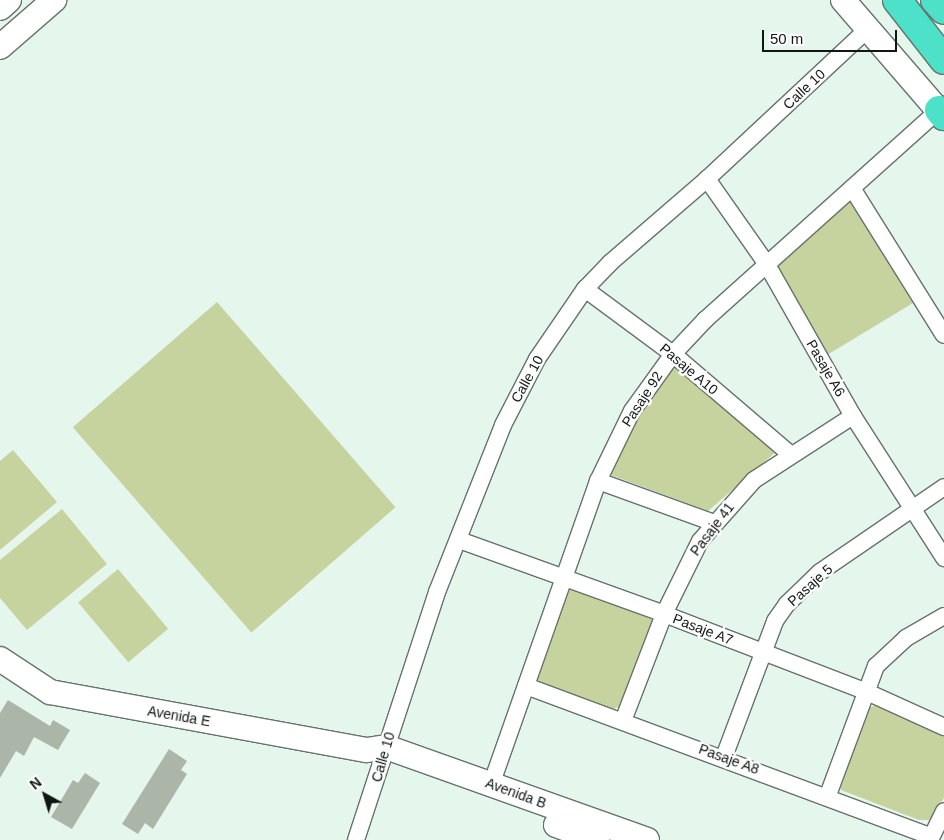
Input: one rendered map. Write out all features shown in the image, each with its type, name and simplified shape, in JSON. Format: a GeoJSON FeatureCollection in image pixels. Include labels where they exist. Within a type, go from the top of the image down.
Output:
{"type":"FeatureCollection","features":[{"type":"Feature","properties":{"kind":"highway"},"geometry":{"type":"LineString","coordinates":[[897,0],[944,60]]}},
{"type":"Feature","properties":{"kind":"highway"},"geometry":{"type":"LineString","coordinates":[[936,0],[944,10]]}},
{"type":"Feature","properties":{"kind":"street"},"geometry":{"type":"LineString","coordinates":[[0,8],[9,0]]}},
{"type":"Feature","properties":{"kind":"street"},"geometry":{"type":"LineString","coordinates":[[843,0],[942,114]]}},
{"type":"Feature","properties":{"kind":"street"},"geometry":{"type":"LineString","coordinates":[[0,47],[51,1]]}},
{"type":"Feature","properties":{"kind":"street","name":"Calle 10"},"geometry":{"type":"LineString","coordinates":[[356,840],[379,753],[416,648],[518,392],[585,289],[707,180],[868,29]]}},
{"type":"Feature","properties":{"kind":"street","name":"Pasaje 92"},"geometry":{"type":"LineString","coordinates":[[492,785],[563,576],[598,481],[632,411],[673,354],[766,263],[852,188],[942,114]]}},
{"type":"Feature","properties":{"kind":"street","name":"Pasaje A6"},"geometry":{"type":"LineString","coordinates":[[707,180],[766,263],[854,416],[911,509],[944,558]]}},
{"type":"Feature","properties":{"kind":"street"},"geometry":{"type":"LineString","coordinates":[[852,188],[944,335]]}},
{"type":"Feature","properties":{"kind":"street","name":"Pasaje A10"},"geometry":{"type":"LineString","coordinates":[[585,289],[673,354],[790,454]]}},
{"type":"Feature","properties":{"kind":"street","name":"Pasaje 41"},"geometry":{"type":"LineString","coordinates":[[623,721],[664,614],[683,571],[714,523],[754,480],[790,454],[854,416]]}},
{"type":"Feature","properties":{"kind":"street"},"geometry":{"type":"LineString","coordinates":[[598,481],[714,523]]}},
{"type":"Feature","properties":{"kind":"street","name":"Pasaje 5"},"geometry":{"type":"LineString","coordinates":[[724,757],[776,621],[803,587],[911,509],[944,488]]}},
{"type":"Feature","properties":{"kind":"street","name":"Pasaje A7"},"geometry":{"type":"LineString","coordinates":[[459,540],[664,614],[866,692],[944,727]]}},
{"type":"Feature","properties":{"kind":"street"},"geometry":{"type":"LineString","coordinates":[[828,795],[866,692],[886,652],[944,616]]}},
{"type":"Feature","properties":{"kind":"street","name":"Avenida E"},"geometry":{"type":"LineString","coordinates":[[0,660],[50,692],[379,753]]}},
{"type":"Feature","properties":{"kind":"street","name":"Pasaje A8"},"geometry":{"type":"LineString","coordinates":[[526,686],[828,795],[930,838]]}},
{"type":"Feature","properties":{"kind":"street","name":"Avenida B"},"geometry":{"type":"LineString","coordinates":[[379,753],[492,785],[647,840]]}},
{"type":"Feature","properties":{"kind":"street","name":"Avenida B"},"geometry":{"type":"LineString","coordinates":[[379,753],[597,840]]}},
{"type":"Feature","properties":{"kind":"street"},"geometry":{"type":"LineString","coordinates":[[930,838],[944,811]]}},
{"type":"Feature","properties":{"kind":"green space"},"geometry":{"type":"Polygon","coordinates":[[[848,196],[913,303],[827,355],[773,261],[848,196]]]}},
{"type":"Feature","properties":{"kind":"green space"},"geometry":{"type":"Polygon","coordinates":[[[217,302],[395,507],[251,633],[73,427],[217,302]]]}},
{"type":"Feature","properties":{"kind":"green space"},"geometry":{"type":"Polygon","coordinates":[[[672,363],[778,450],[708,511],[608,474],[631,419],[672,363]]]}},
{"type":"Feature","properties":{"kind":"green space"},"geometry":{"type":"Polygon","coordinates":[[[13,450],[57,502],[0,550],[0,461],[13,450]]]}},
{"type":"Feature","properties":{"kind":"green space"},"geometry":{"type":"Polygon","coordinates":[[[62,509],[107,564],[27,630],[0,598],[0,560],[62,509]]]}},
{"type":"Feature","properties":{"kind":"green space"},"geometry":{"type":"Polygon","coordinates":[[[118,569],[168,629],[128,662],[78,602],[118,569]]]}},
{"type":"Feature","properties":{"kind":"green space"},"geometry":{"type":"Polygon","coordinates":[[[568,587],[655,618],[623,705],[613,709],[539,683],[536,673],[568,587]]]}},
{"type":"Feature","properties":{"kind":"green space"},"geometry":{"type":"Polygon","coordinates":[[[875,705],[944,733],[944,798],[930,820],[919,820],[841,790],[839,784],[868,709],[875,705]]]}},
{"type":"Feature","properties":{"kind":"building"},"geometry":{"type":"Polygon","coordinates":[[[8,700],[50,726],[53,720],[70,730],[58,750],[34,737],[24,756],[16,751],[0,778],[0,713],[8,700]]]}},
{"type":"Feature","properties":{"kind":"building"},"geometry":{"type":"Polygon","coordinates":[[[169,749],[187,761],[181,770],[187,774],[153,829],[145,823],[138,834],[122,824],[169,749]]]}},
{"type":"Feature","properties":{"kind":"building"},"geometry":{"type":"Polygon","coordinates":[[[85,773],[100,783],[72,829],[51,817],[73,780],[78,783],[85,773]]]}}]}
